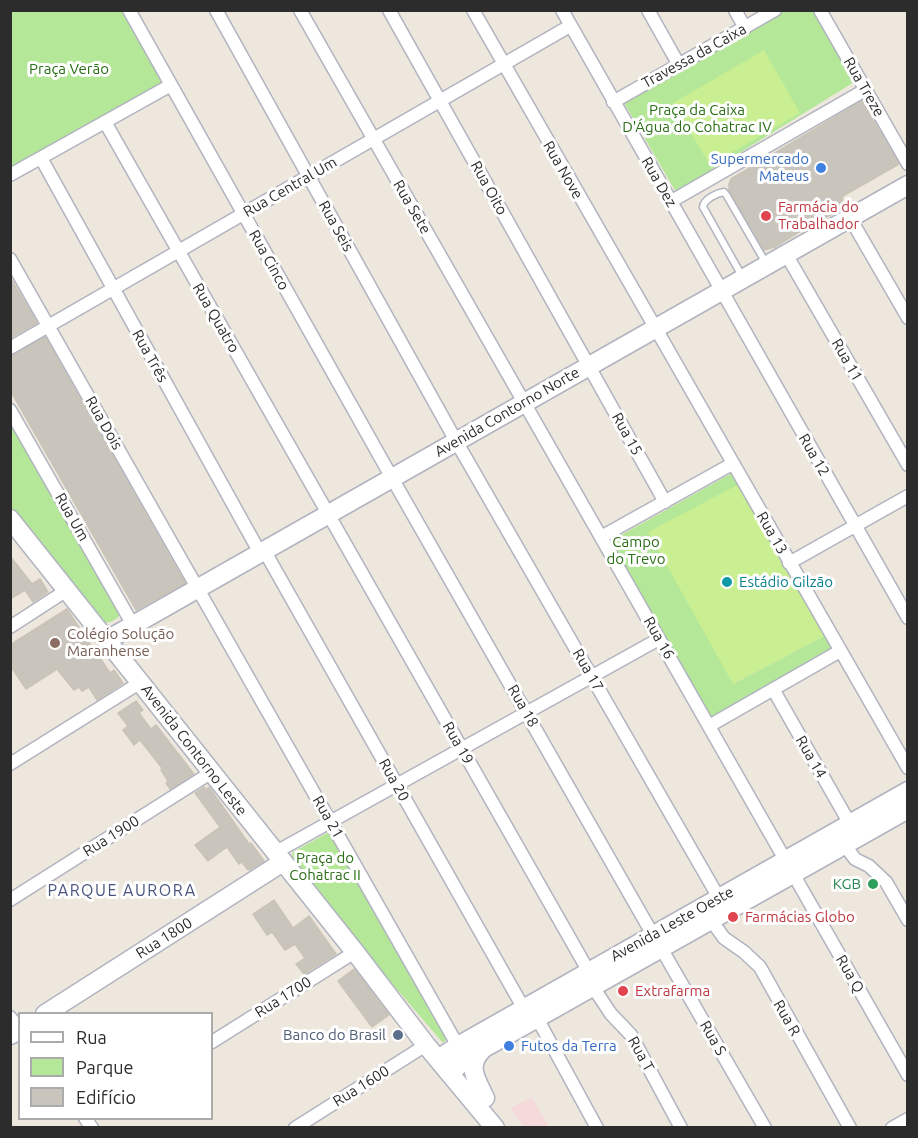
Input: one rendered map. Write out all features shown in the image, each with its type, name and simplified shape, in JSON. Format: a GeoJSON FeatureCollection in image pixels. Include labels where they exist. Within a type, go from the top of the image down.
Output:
{"type":"FeatureCollection","features":[{"type":"Feature","properties":{"kind":"main road","name":"Avenida Contorno Norte"},"geometry":{"type":"LineString","coordinates":[[107,640],[908,185]]}},
{"type":"Feature","properties":{"kind":"main road","name":"Avenida Contorno Leste"},"geometry":{"type":"LineString","coordinates":[[10,519],[280,857],[426,1045],[450,1059],[495,1128]]}},
{"type":"Feature","properties":{"kind":"main road","name":"Avenida Leste Oeste"},"geometry":{"type":"LineString","coordinates":[[657,942],[711,920],[850,824],[908,791]]}},
{"type":"Feature","properties":{"kind":"main road","name":"Avenida Leste Oeste"},"geometry":{"type":"LineString","coordinates":[[450,1059],[657,942],[719,898],[844,844],[908,809]]}},
{"type":"Feature","properties":{"kind":"main road","name":"Rua 1800"},"geometry":{"type":"LineString","coordinates":[[48,1012],[280,857]]}},
{"type":"Feature","properties":{"kind":"main road","name":"Avenida Contorno Leste"},"geometry":{"type":"LineString","coordinates":[[355,952],[510,1128]]}},
{"type":"Feature","properties":{"kind":"main road","name":"Avenida Leste Oeste"},"geometry":{"type":"LineString","coordinates":[[450,1059],[484,1048],[530,1013]]}},
{"type":"Feature","properties":{"kind":"main road"},"geometry":{"type":"LineString","coordinates":[[484,1048],[474,1059],[473,1066],[485,1098]]}},
{"type":"Feature","properties":{"kind":"street","name":"Rua Cinco"},"geometry":{"type":"LineString","coordinates":[[129,10],[392,478]]}},
{"type":"Feature","properties":{"kind":"street","name":"Rua Seis"},"geometry":{"type":"LineString","coordinates":[[216,10],[456,441]]}},
{"type":"Feature","properties":{"kind":"street","name":"Rua Sete"},"geometry":{"type":"LineString","coordinates":[[300,10],[524,402]]}},
{"type":"Feature","properties":{"kind":"street","name":"Rua Oito"},"geometry":{"type":"LineString","coordinates":[[389,10],[589,366]]}},
{"type":"Feature","properties":{"kind":"street","name":"Rua Nove"},"geometry":{"type":"LineString","coordinates":[[473,10],[654,329]]}},
{"type":"Feature","properties":{"kind":"street","name":"Rua Dez"},"geometry":{"type":"LineString","coordinates":[[562,10],[721,291]]}},
{"type":"Feature","properties":{"kind":"street"},"geometry":{"type":"LineString","coordinates":[[648,10],[679,65]]}},
{"type":"Feature","properties":{"kind":"street"},"geometry":{"type":"LineString","coordinates":[[735,10],[745,28]]}},
{"type":"Feature","properties":{"kind":"street","name":"Travessa da Caixa"},"geometry":{"type":"LineString","coordinates":[[614,102],[775,10]]}},
{"type":"Feature","properties":{"kind":"street","name":"Rua Treze"},"geometry":{"type":"LineString","coordinates":[[820,10],[908,164]]}},
{"type":"Feature","properties":{"kind":"street","name":"Rua Central Um"},"geometry":{"type":"LineString","coordinates":[[10,348],[570,26]]}},
{"type":"Feature","properties":{"kind":"street"},"geometry":{"type":"LineString","coordinates":[[10,175],[171,85]]}},
{"type":"Feature","properties":{"kind":"street"},"geometry":{"type":"LineString","coordinates":[[670,202],[865,90]]}},
{"type":"Feature","properties":{"kind":"street","name":"Rua Quatro"},"geometry":{"type":"LineString","coordinates":[[105,122],[328,514]]}},
{"type":"Feature","properties":{"kind":"street","name":"Rua Três"},"geometry":{"type":"LineString","coordinates":[[41,158],[262,551]]}},
{"type":"Feature","properties":{"kind":"street"},"geometry":{"type":"LineString","coordinates":[[850,218],[908,318]]}},
{"type":"Feature","properties":{"kind":"street","name":"Rua 11"},"geometry":{"type":"LineString","coordinates":[[786,254],[908,465]]}},
{"type":"Feature","properties":{"kind":"street","name":"Rua Dois"},"geometry":{"type":"LineString","coordinates":[[10,259],[198,588]]}},
{"type":"Feature","properties":{"kind":"street","name":"Rua 12"},"geometry":{"type":"LineString","coordinates":[[721,291],[908,618]]}},
{"type":"Feature","properties":{"kind":"street","name":"Rua 13"},"geometry":{"type":"LineString","coordinates":[[654,329],[908,768]]}},
{"type":"Feature","properties":{"kind":"street","name":"Rua 15"},"geometry":{"type":"LineString","coordinates":[[589,366],[665,502]]}},
{"type":"Feature","properties":{"kind":"street","name":"Rua 16"},"geometry":{"type":"LineString","coordinates":[[524,402],[789,867]]}},
{"type":"Feature","properties":{"kind":"street","name":"Rua Um"},"geometry":{"type":"LineString","coordinates":[[10,410],[133,625]]}},
{"type":"Feature","properties":{"kind":"street","name":"Rua 17"},"geometry":{"type":"LineString","coordinates":[[456,441],[719,898]]}},
{"type":"Feature","properties":{"kind":"street"},"geometry":{"type":"LineString","coordinates":[[601,537],[732,464]]}},
{"type":"Feature","properties":{"kind":"street","name":"Rua 18"},"geometry":{"type":"LineString","coordinates":[[392,478],[657,942]]}},
{"type":"Feature","properties":{"kind":"street"},"geometry":{"type":"LineString","coordinates":[[789,563],[908,496]]}},
{"type":"Feature","properties":{"kind":"street","name":"Rua 19"},"geometry":{"type":"LineString","coordinates":[[328,514],[591,979]]}},
{"type":"Feature","properties":{"kind":"street","name":"Rua 20"},"geometry":{"type":"LineString","coordinates":[[262,551],[597,1128]]}},
{"type":"Feature","properties":{"kind":"street","name":"Rua 21"},"geometry":{"type":"LineString","coordinates":[[198,588],[330,822],[450,1059]]}},
{"type":"Feature","properties":{"kind":"street"},"geometry":{"type":"LineString","coordinates":[[10,627],[67,590]]}},
{"type":"Feature","properties":{"kind":"street"},"geometry":{"type":"LineString","coordinates":[[280,857],[330,822],[659,639]]}},
{"type":"Feature","properties":{"kind":"street"},"geometry":{"type":"LineString","coordinates":[[709,726],[840,651]]}},
{"type":"Feature","properties":{"kind":"street"},"geometry":{"type":"LineString","coordinates":[[10,764],[141,682]]}},
{"type":"Feature","properties":{"kind":"street","name":"Rua 14"},"geometry":{"type":"LineString","coordinates":[[773,689],[850,824]]}},
{"type":"Feature","properties":{"kind":"street","name":"Rua 1900"},"geometry":{"type":"LineString","coordinates":[[10,900],[212,772]]}},
{"type":"Feature","properties":{"kind":"street"},"geometry":{"type":"LineString","coordinates":[[844,844],[855,859],[869,866],[886,882],[908,920]]}},
{"type":"Feature","properties":{"kind":"street","name":"Rua Q"},"geometry":{"type":"LineString","coordinates":[[789,867],[908,1076]]}},
{"type":"Feature","properties":{"kind":"street","name":"Rua R"},"geometry":{"type":"LineString","coordinates":[[711,920],[724,938],[760,967],[850,1128]]}},
{"type":"Feature","properties":{"kind":"street","name":"Rua S"},"geometry":{"type":"LineString","coordinates":[[657,942],[765,1128]]}},
{"type":"Feature","properties":{"kind":"street","name":"Rua 1700"},"geometry":{"type":"LineString","coordinates":[[213,1041],[355,952]]}},
{"type":"Feature","properties":{"kind":"street","name":"Rua T"},"geometry":{"type":"LineString","coordinates":[[591,979],[611,1014],[631,1035],[681,1128]]}},
{"type":"Feature","properties":{"kind":"street","name":"Rua 1600"},"geometry":{"type":"LineString","coordinates":[[295,1128],[426,1045]]}},
{"type":"Feature","properties":{"kind":"street"},"geometry":{"type":"LineString","coordinates":[[892,1128],[908,1119]]}},
{"type":"Feature","properties":{"kind":"lane"},"geometry":{"type":"LineString","coordinates":[[744,278],[703,207],[705,201],[720,192],[724,192],[727,196],[767,265]]}},
{"type":"Feature","properties":{"kind":"shaded area"},"geometry":{"type":"Polygon","coordinates":[[[532,1097],[549,1127],[524,1127],[510,1108],[532,1097]]]}},
{"type":"Feature","properties":{"kind":"green space","name":"Praça Verão"},"geometry":{"type":"Polygon","coordinates":[[[11,11],[125,11],[166,82],[11,167],[11,11]]]}},
{"type":"Feature","properties":{"kind":"green space","name":"Praça da Caixa D'Água do Cohatrac IV"},"geometry":{"type":"Polygon","coordinates":[[[784,11],[814,11],[856,81],[676,192],[623,101],[784,11]]]}},
{"type":"Feature","properties":{"kind":"green space"},"geometry":{"type":"Polygon","coordinates":[[[764,50],[800,113],[710,165],[673,103],[764,50]]]}},
{"type":"Feature","properties":{"kind":"green space"},"geometry":{"type":"Polygon","coordinates":[[[10,420],[120,615],[113,621],[98,622],[11,509],[10,420]]]}},
{"type":"Feature","properties":{"kind":"green space","name":"Campo do Trevo"},"geometry":{"type":"Polygon","coordinates":[[[732,473],[739,484],[733,684],[826,635],[834,651],[711,718],[609,542],[732,473]]]}},
{"type":"Feature","properties":{"kind":"green space"},"geometry":{"type":"Polygon","coordinates":[[[739,484],[826,635],[733,684],[648,532],[739,484]]]}},
{"type":"Feature","properties":{"kind":"green space","name":"Praça do Cohatrac II"},"geometry":{"type":"Polygon","coordinates":[[[329,832],[448,1037],[443,1043],[365,952],[291,860],[293,852],[329,832]]]}},
{"type":"Feature","properties":{"kind":"building","name":"Supermercado Mateus"},"geometry":{"type":"Polygon","coordinates":[[[862,101],[899,164],[843,196],[841,207],[837,212],[815,222],[775,247],[764,250],[729,190],[731,179],[862,101]]]}},
{"type":"Feature","properties":{"kind":"building"},"geometry":{"type":"Polygon","coordinates":[[[10,277],[37,323],[10,338],[10,277]]]}},
{"type":"Feature","properties":{"kind":"building"},"geometry":{"type":"Polygon","coordinates":[[[45,337],[185,583],[136,610],[10,390],[10,356],[45,337]]]}},
{"type":"Feature","properties":{"kind":"building"},"geometry":{"type":"Polygon","coordinates":[[[10,556],[32,584],[40,579],[48,592],[33,602],[25,590],[10,599],[10,556]]]}},
{"type":"Feature","properties":{"kind":"building"},"geometry":{"type":"Polygon","coordinates":[[[67,609],[110,673],[114,670],[123,683],[97,700],[89,687],[82,691],[79,687],[74,690],[57,669],[26,689],[10,665],[10,645],[67,609]]]}},
{"type":"Feature","properties":{"kind":"building"},"geometry":{"type":"Polygon","coordinates":[[[136,701],[143,710],[139,713],[151,729],[156,725],[194,774],[170,789],[162,768],[140,740],[134,745],[123,730],[128,726],[118,713],[136,701]]]}},
{"type":"Feature","properties":{"kind":"building"},"geometry":{"type":"Polygon","coordinates":[[[204,787],[206,790],[209,787],[249,844],[251,843],[264,861],[249,870],[242,862],[239,864],[227,847],[208,861],[195,845],[220,827],[195,793],[204,787]]]}},
{"type":"Feature","properties":{"kind":"building"},"geometry":{"type":"Polygon","coordinates":[[[274,900],[293,928],[309,916],[336,954],[304,974],[296,964],[305,958],[295,944],[285,950],[272,932],[267,935],[253,914],[274,900]]]}},
{"type":"Feature","properties":{"kind":"building"},"geometry":{"type":"Polygon","coordinates":[[[354,969],[389,1015],[372,1027],[338,981],[354,969]]]}},
{"type":"Feature","properties":{"kind":"place","name":"Supermercado Mateus"},"geometry":{"type":"Point","coordinates":[821,168]}},
{"type":"Feature","properties":{"kind":"place","name":"Farmácia do Trabalhador"},"geometry":{"type":"Point","coordinates":[766,216]}},
{"type":"Feature","properties":{"kind":"place","name":"Estádio Gilzão"},"geometry":{"type":"Point","coordinates":[727,582]}},
{"type":"Feature","properties":{"kind":"place","name":"Colégio Solução Maranhense"},"geometry":{"type":"Point","coordinates":[55,643]}},
{"type":"Feature","properties":{"kind":"place","name":"KGB"},"geometry":{"type":"Point","coordinates":[873,884]}},
{"type":"Feature","properties":{"kind":"place","name":"Farmácias Globo"},"geometry":{"type":"Point","coordinates":[733,917]}},
{"type":"Feature","properties":{"kind":"place","name":"Extrafarma"},"geometry":{"type":"Point","coordinates":[623,991]}},
{"type":"Feature","properties":{"kind":"place","name":"Banco do Brasil"},"geometry":{"type":"Point","coordinates":[398,1035]}},
{"type":"Feature","properties":{"kind":"place","name":"Futos da Terra"},"geometry":{"type":"Point","coordinates":[509,1046]}},
{"type":"Feature","properties":{"kind":"district","name":"PARQUE AURORA"},"geometry":{"type":"Point","coordinates":[122,891]}}]}
